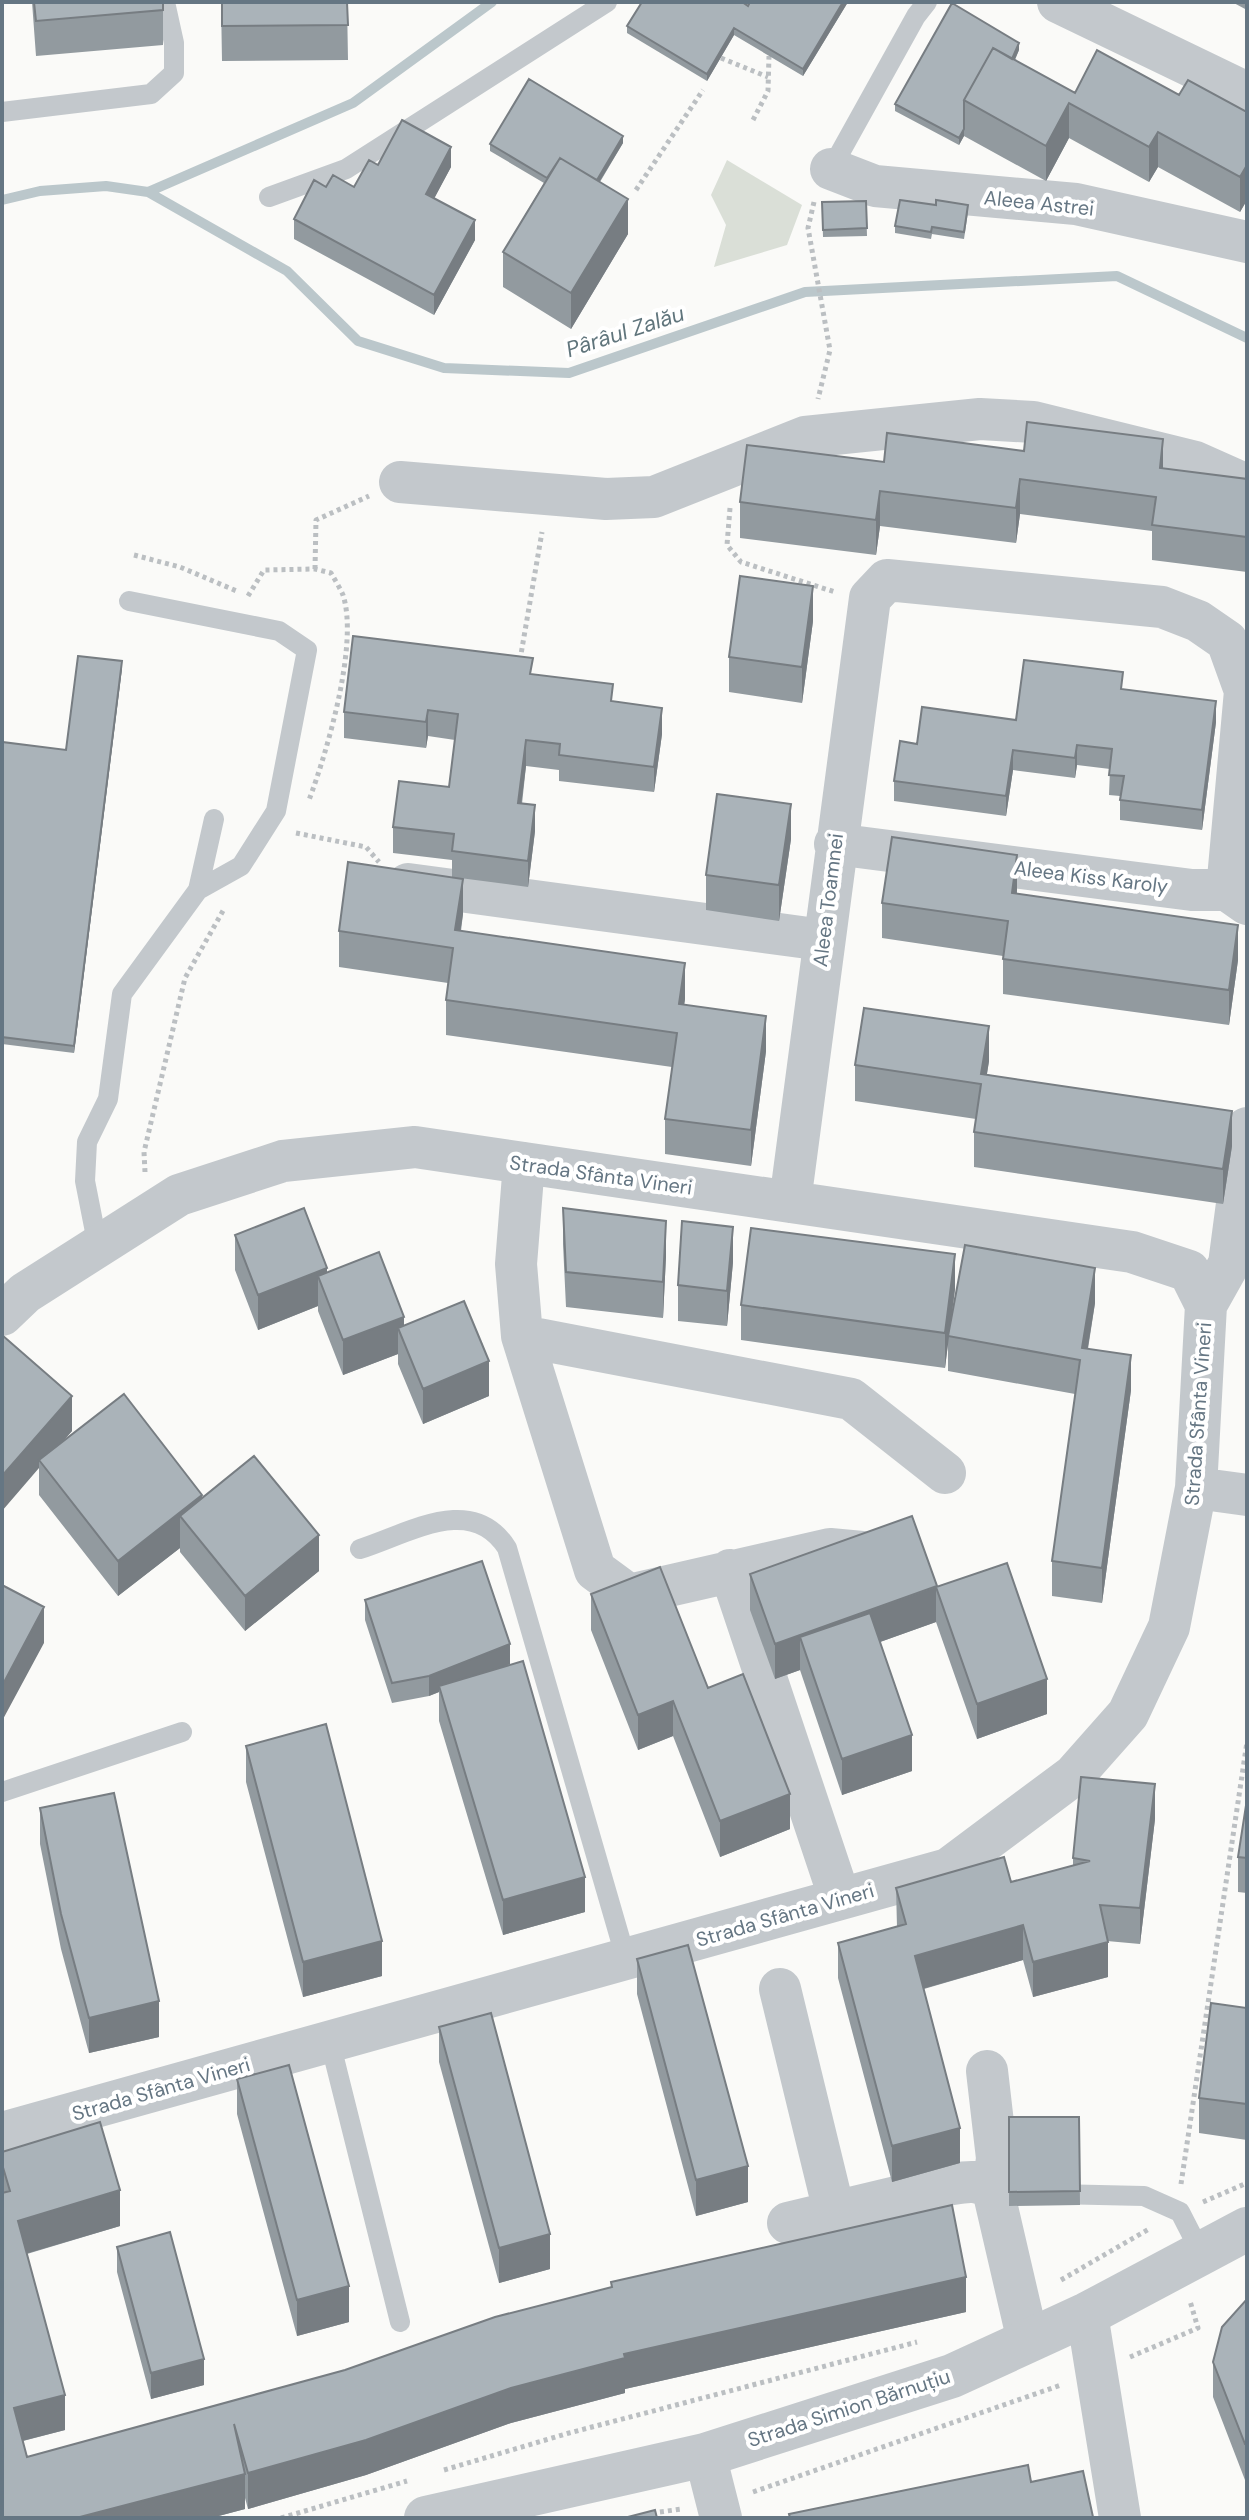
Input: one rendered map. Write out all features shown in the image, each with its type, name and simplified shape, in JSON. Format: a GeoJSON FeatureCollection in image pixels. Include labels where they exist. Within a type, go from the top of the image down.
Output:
{"type":"FeatureCollection","features":[{"type":"Feature","properties":{"kind":"street"},"geometry":{"type":"LineString","coordinates":[[1058,2],[1247,93]]}},
{"type":"Feature","properties":{"kind":"street","name":"Aleea Astrei"},"geometry":{"type":"LineString","coordinates":[[831,169],[875,186],[1076,204],[1247,242]]}},
{"type":"Feature","properties":{"kind":"street"},"geometry":{"type":"LineString","coordinates":[[400,482],[606,499],[654,497],[805,437],[980,419],[1033,422],[1195,462],[1247,485]]}},
{"type":"Feature","properties":{"kind":"street"},"geometry":{"type":"LineString","coordinates":[[870,598],[887,580],[1162,607],[1198,621],[1227,641],[1245,691],[1237,897]]}},
{"type":"Feature","properties":{"kind":"street","name":"Aleea Toamnei"},"geometry":{"type":"LineString","coordinates":[[790,1202],[870,598]]}},
{"type":"Feature","properties":{"kind":"street","name":"Aleea Kiss Karoly"},"geometry":{"type":"LineString","coordinates":[[835,844],[1237,897]]}},
{"type":"Feature","properties":{"kind":"street"},"geometry":{"type":"LineString","coordinates":[[385,880],[823,940]]}},
{"type":"Feature","properties":{"kind":"street"},"geometry":{"type":"LineString","coordinates":[[1206,1305],[1229,1264],[1247,1128]]}},
{"type":"Feature","properties":{"kind":"street","name":"Strada Sfânta Vineri"},"geometry":{"type":"LineString","coordinates":[[2,2133],[948,1869],[1074,1775],[1128,1714],[1169,1627],[1196,1488],[1206,1305],[1189,1271],[1132,1252],[415,1147],[283,1161],[179,1195],[98,1247],[10,1292]]}},
{"type":"Feature","properties":{"kind":"street"},"geometry":{"type":"LineString","coordinates":[[524,1163],[516,1264],[522,1336],[595,1570],[629,1595],[830,1549],[863,1552]]}},
{"type":"Feature","properties":{"kind":"street"},"geometry":{"type":"LineString","coordinates":[[522,1336],[851,1399],[945,1473]]}},
{"type":"Feature","properties":{"kind":"street"},"geometry":{"type":"LineString","coordinates":[[1196,1488],[1247,1495]]}},
{"type":"Feature","properties":{"kind":"street"},"geometry":{"type":"LineString","coordinates":[[730,1570],[840,1899]]}},
{"type":"Feature","properties":{"kind":"street"},"geometry":{"type":"LineString","coordinates":[[780,1989],[834,2211]]}},
{"type":"Feature","properties":{"kind":"street"},"geometry":{"type":"LineString","coordinates":[[987,2071],[997,2158],[1006,2196],[1024,2322]]}},
{"type":"Feature","properties":{"kind":"street"},"geometry":{"type":"LineString","coordinates":[[788,2223],[969,2181],[984,2183],[1006,2196]]}},
{"type":"Feature","properties":{"kind":"street","name":"Strada Simion Bărnuțiu"},"geometry":{"type":"LineString","coordinates":[[422,2498],[705,2455],[952,2376],[1024,2322],[1087,2314],[1247,2229]]}},
{"type":"Feature","properties":{"kind":"street"},"geometry":{"type":"LineString","coordinates":[[1087,2314],[1120,2518]]}},
{"type":"Feature","properties":{"kind":"street"},"geometry":{"type":"LineString","coordinates":[[705,2455],[720,2511]]}},
{"type":"Feature","properties":{"kind":"lane"},"geometry":{"type":"LineString","coordinates":[[2,112],[151,94],[174,73],[174,43],[165,2]]}},
{"type":"Feature","properties":{"kind":"lane"},"geometry":{"type":"LineString","coordinates":[[269,197],[346,169],[607,2]]}},
{"type":"Feature","properties":{"kind":"lane"},"geometry":{"type":"LineString","coordinates":[[831,169],[916,16],[927,2]]}},
{"type":"Feature","properties":{"kind":"lane"},"geometry":{"type":"LineString","coordinates":[[129,601],[279,631],[307,650],[276,811],[241,866],[198,890]]}},
{"type":"Feature","properties":{"kind":"lane"},"geometry":{"type":"LineString","coordinates":[[98,1247],[85,1181],[87,1142],[108,1099],[122,994],[198,890],[214,819]]}},
{"type":"Feature","properties":{"kind":"lane"},"geometry":{"type":"LineString","coordinates":[[360,1549],[457,1517],[489,1527],[507,1548],[626,1959]]}},
{"type":"Feature","properties":{"kind":"lane"},"geometry":{"type":"LineString","coordinates":[[2,1792],[182,1732]]}},
{"type":"Feature","properties":{"kind":"lane"},"geometry":{"type":"LineString","coordinates":[[330,2042],[400,2322]]}},
{"type":"Feature","properties":{"kind":"lane"},"geometry":{"type":"LineString","coordinates":[[1006,2196],[1088,2192],[1144,2196],[1180,2212],[1190,2259]]}},
{"type":"Feature","properties":{"kind":"path"},"geometry":{"type":"LineString","coordinates":[[753,120],[768,91],[769,56]]}},
{"type":"Feature","properties":{"kind":"path"},"geometry":{"type":"LineString","coordinates":[[721,58],[768,77]]}},
{"type":"Feature","properties":{"kind":"path"},"geometry":{"type":"LineString","coordinates":[[636,190],[703,90]]}},
{"type":"Feature","properties":{"kind":"path"},"geometry":{"type":"LineString","coordinates":[[805,437],[814,417],[830,350],[808,215],[831,169]]}},
{"type":"Feature","properties":{"kind":"path"},"geometry":{"type":"LineString","coordinates":[[315,569],[316,520],[400,482]]}},
{"type":"Feature","properties":{"kind":"path"},"geometry":{"type":"LineString","coordinates":[[519,667],[548,492]]}},
{"type":"Feature","properties":{"kind":"path"},"geometry":{"type":"LineString","coordinates":[[731,496],[727,545],[741,562],[825,590],[870,598]]}},
{"type":"Feature","properties":{"kind":"path"},"geometry":{"type":"LineString","coordinates":[[134,555],[180,567],[249,596],[264,570],[315,569],[331,573],[343,596],[347,634],[330,743],[306,807]]}},
{"type":"Feature","properties":{"kind":"path"},"geometry":{"type":"LineString","coordinates":[[294,840],[301,820]]}},
{"type":"Feature","properties":{"kind":"path"},"geometry":{"type":"LineString","coordinates":[[296,833],[366,847],[385,880]]}},
{"type":"Feature","properties":{"kind":"path"},"geometry":{"type":"LineString","coordinates":[[147,1216],[144,1152],[185,978],[220,912],[230,905]]}},
{"type":"Feature","properties":{"kind":"path"},"geometry":{"type":"LineString","coordinates":[[1180,2212],[1182,2176],[1247,1742]]}},
{"type":"Feature","properties":{"kind":"path"},"geometry":{"type":"LineString","coordinates":[[1024,2322],[1180,2212],[1247,2183]]}},
{"type":"Feature","properties":{"kind":"path"},"geometry":{"type":"LineString","coordinates":[[642,2514],[720,2511],[1010,2405],[1198,2328],[1190,2259]]}},
{"type":"Feature","properties":{"kind":"path"},"geometry":{"type":"LineString","coordinates":[[433,2473],[569,2433],[922,2341]]}},
{"type":"Feature","properties":{"kind":"path"},"geometry":{"type":"LineString","coordinates":[[281,2518],[422,2498]]}},
{"type":"Feature","properties":{"kind":"shaded area"},"geometry":{"type":"Polygon","coordinates":[[[727,160],[802,205],[787,245],[714,267],[726,225],[711,195],[727,160]]]}},
{"type":"Feature","properties":{"kind":"building"},"geometry":{"type":"Polygon","coordinates":[[[34,2],[163,2],[163,10],[36,21],[34,2]]]}},
{"type":"Feature","properties":{"kind":"building"},"geometry":{"type":"Polygon","coordinates":[[[222,2],[347,2],[348,25],[222,26],[222,2]]]}},
{"type":"Feature","properties":{"kind":"building"},"geometry":{"type":"Polygon","coordinates":[[[642,2],[742,2],[748,6],[750,2],[843,2],[803,69],[734,28],[707,74],[627,26],[642,2]]]}},
{"type":"Feature","properties":{"kind":"building"},"geometry":{"type":"Polygon","coordinates":[[[952,3],[1019,43],[1012,59],[993,48],[964,100],[964,129],[959,138],[895,104],[952,3]]]}},
{"type":"Feature","properties":{"kind":"building"},"geometry":{"type":"Polygon","coordinates":[[[993,48],[1075,93],[1097,50],[1179,95],[1188,80],[1247,112],[1247,165],[1240,177],[1158,132],[1149,147],[1069,103],[1046,146],[964,100],[993,48]]]}},
{"type":"Feature","properties":{"kind":"building"},"geometry":{"type":"Polygon","coordinates":[[[529,79],[623,136],[597,180],[560,158],[547,178],[490,144],[529,79]]]}},
{"type":"Feature","properties":{"kind":"building"},"geometry":{"type":"Polygon","coordinates":[[[402,120],[451,147],[426,194],[475,220],[434,295],[294,219],[314,180],[326,187],[333,175],[354,187],[369,160],[378,165],[402,120]]]}},
{"type":"Feature","properties":{"kind":"building"},"geometry":{"type":"Polygon","coordinates":[[[560,158],[628,199],[571,293],[503,252],[560,158]]]}},
{"type":"Feature","properties":{"kind":"building"},"geometry":{"type":"Polygon","coordinates":[[[900,200],[936,205],[936,200],[968,205],[964,232],[932,227],[931,232],[895,226],[900,200]]]}},
{"type":"Feature","properties":{"kind":"building"},"geometry":{"type":"Polygon","coordinates":[[[866,201],[867,228],[823,230],[822,202],[866,201]]]}},
{"type":"Feature","properties":{"kind":"building"},"geometry":{"type":"Polygon","coordinates":[[[1027,422],[1163,439],[1160,468],[1247,479],[1247,537],[1152,525],[1156,497],[1020,479],[1016,508],[880,491],[876,520],[740,502],[747,445],[884,462],[887,433],[1024,451],[1027,422]]]}},
{"type":"Feature","properties":{"kind":"building"},"geometry":{"type":"Polygon","coordinates":[[[740,576],[813,586],[802,667],[729,657],[740,576]]]}},
{"type":"Feature","properties":{"kind":"building"},"geometry":{"type":"Polygon","coordinates":[[[353,636],[533,658],[530,674],[613,684],[611,701],[662,708],[654,767],[559,755],[560,744],[526,740],[518,803],[535,805],[528,861],[452,851],[454,834],[393,827],[399,781],[449,787],[458,714],[428,710],[426,722],[344,712],[353,636]]]}},
{"type":"Feature","properties":{"kind":"building"},"geometry":{"type":"Polygon","coordinates":[[[78,656],[122,661],[74,1046],[2,1037],[2,742],[66,750],[78,656]]]}},
{"type":"Feature","properties":{"kind":"building"},"geometry":{"type":"Polygon","coordinates":[[[1024,660],[1123,672],[1121,689],[1216,701],[1202,810],[1120,800],[1124,776],[1109,775],[1112,749],[1077,745],[1075,758],[1013,750],[1006,796],[894,781],[900,741],[917,744],[922,707],[1016,720],[1024,660]]]}},
{"type":"Feature","properties":{"kind":"building"},"geometry":{"type":"Polygon","coordinates":[[[717,794],[791,804],[779,885],[706,875],[717,794]]]}},
{"type":"Feature","properties":{"kind":"building"},"geometry":{"type":"Polygon","coordinates":[[[892,837],[1017,855],[1012,893],[1238,925],[1229,990],[1003,959],[1008,921],[882,903],[892,837]]]}},
{"type":"Feature","properties":{"kind":"building"},"geometry":{"type":"Polygon","coordinates":[[[348,862],[463,879],[455,930],[685,963],[679,1004],[766,1016],[751,1130],[665,1119],[677,1033],[446,1000],[453,948],[339,931],[348,862]]]}},
{"type":"Feature","properties":{"kind":"building"},"geometry":{"type":"Polygon","coordinates":[[[864,1008],[989,1026],[981,1074],[1232,1111],[1223,1169],[974,1132],[981,1084],[855,1065],[864,1008]]]}},
{"type":"Feature","properties":{"kind":"building"},"geometry":{"type":"Polygon","coordinates":[[[304,1208],[327,1268],[258,1295],[235,1235],[304,1208]]]}},
{"type":"Feature","properties":{"kind":"building"},"geometry":{"type":"Polygon","coordinates":[[[563,1208],[666,1221],[663,1282],[566,1272],[563,1208]]]}},
{"type":"Feature","properties":{"kind":"building"},"geometry":{"type":"Polygon","coordinates":[[[682,1221],[733,1227],[727,1291],[678,1285],[682,1221]]]}},
{"type":"Feature","properties":{"kind":"building"},"geometry":{"type":"Polygon","coordinates":[[[751,1228],[955,1254],[945,1333],[741,1305],[751,1228]]]}},
{"type":"Feature","properties":{"kind":"building"},"geometry":{"type":"Polygon","coordinates":[[[965,1245],[1095,1268],[1082,1348],[1131,1355],[1102,1568],[1052,1561],[1080,1360],[948,1336],[965,1245]]]}},
{"type":"Feature","properties":{"kind":"building"},"geometry":{"type":"Polygon","coordinates":[[[379,1252],[404,1317],[343,1340],[318,1276],[379,1252]]]}},
{"type":"Feature","properties":{"kind":"building"},"geometry":{"type":"Polygon","coordinates":[[[464,1301],[489,1361],[423,1389],[398,1328],[464,1301]]]}},
{"type":"Feature","properties":{"kind":"building"},"geometry":{"type":"Polygon","coordinates":[[[2,1335],[72,1396],[2,1476],[2,1335]]]}},
{"type":"Feature","properties":{"kind":"building"},"geometry":{"type":"Polygon","coordinates":[[[124,1394],[202,1495],[118,1561],[39,1460],[124,1394]]]}},
{"type":"Feature","properties":{"kind":"building"},"geometry":{"type":"Polygon","coordinates":[[[254,1456],[319,1535],[245,1596],[180,1516],[254,1456]]]}},
{"type":"Feature","properties":{"kind":"building"},"geometry":{"type":"Polygon","coordinates":[[[912,1516],[937,1586],[775,1644],[750,1574],[912,1516]]]}},
{"type":"Feature","properties":{"kind":"building"},"geometry":{"type":"Polygon","coordinates":[[[482,1561],[510,1644],[429,1676],[392,1683],[365,1600],[482,1561]]]}},
{"type":"Feature","properties":{"kind":"building"},"geometry":{"type":"Polygon","coordinates":[[[1007,1563],[1047,1679],[977,1704],[936,1587],[1007,1563]]]}},
{"type":"Feature","properties":{"kind":"building"},"geometry":{"type":"Polygon","coordinates":[[[660,1567],[708,1688],[743,1674],[790,1794],[720,1821],[673,1701],[638,1715],[591,1594],[660,1567]]]}},
{"type":"Feature","properties":{"kind":"building"},"geometry":{"type":"Polygon","coordinates":[[[2,1585],[44,1607],[2,1686],[2,1585]]]}},
{"type":"Feature","properties":{"kind":"building"},"geometry":{"type":"Polygon","coordinates":[[[870,1613],[912,1735],[842,1759],[800,1637],[870,1613]]]}},
{"type":"Feature","properties":{"kind":"building"},"geometry":{"type":"Polygon","coordinates":[[[523,1661],[585,1877],[503,1900],[439,1686],[523,1661]]]}},
{"type":"Feature","properties":{"kind":"building"},"geometry":{"type":"Polygon","coordinates":[[[326,1724],[382,1941],[303,1962],[246,1746],[326,1724]]]}},
{"type":"Feature","properties":{"kind":"building"},"geometry":{"type":"Polygon","coordinates":[[[1081,1777],[1155,1784],[1140,1908],[1100,1905],[1108,1942],[1033,1962],[1023,1925],[915,1956],[960,2128],[892,2146],[838,1943],[906,1924],[896,1888],[1004,1857],[1011,1882],[1090,1861],[1073,1858],[1081,1777]]]}},
{"type":"Feature","properties":{"kind":"building"},"geometry":{"type":"Polygon","coordinates":[[[114,1793],[159,2001],[89,2018],[61,1914],[40,1808],[114,1793]]]}},
{"type":"Feature","properties":{"kind":"building"},"geometry":{"type":"Polygon","coordinates":[[[1247,1799],[1247,1858],[1238,1857],[1247,1799]]]}},
{"type":"Feature","properties":{"kind":"building"},"geometry":{"type":"Polygon","coordinates":[[[688,1945],[748,2166],[696,2180],[637,1959],[688,1945]]]}},
{"type":"Feature","properties":{"kind":"building"},"geometry":{"type":"Polygon","coordinates":[[[1211,2003],[1247,2008],[1247,2104],[1199,2098],[1211,2003]]]}},
{"type":"Feature","properties":{"kind":"building"},"geometry":{"type":"Polygon","coordinates":[[[491,2013],[550,2234],[499,2248],[439,2027],[491,2013]]]}},
{"type":"Feature","properties":{"kind":"building"},"geometry":{"type":"Polygon","coordinates":[[[289,2065],[349,2286],[297,2300],[237,2079],[289,2065]]]}},
{"type":"Feature","properties":{"kind":"building"},"geometry":{"type":"Polygon","coordinates":[[[1009,2117],[1079,2117],[1080,2191],[1009,2192],[1009,2117]]]}},
{"type":"Feature","properties":{"kind":"building"},"geometry":{"type":"Polygon","coordinates":[[[100,2122],[120,2190],[18,2221],[65,2395],[14,2408],[27,2457],[345,2370],[495,2317],[612,2287],[611,2282],[952,2205],[966,2277],[624,2354],[625,2358],[511,2388],[366,2440],[248,2473],[234,2424],[245,2474],[76,2518],[2,2518],[2,2193],[10,2191],[2,2164],[2,2152],[100,2122]]]}},
{"type":"Feature","properties":{"kind":"building"},"geometry":{"type":"Polygon","coordinates":[[[170,2232],[204,2359],[151,2373],[117,2247],[170,2232]]]}},
{"type":"Feature","properties":{"kind":"building"},"geometry":{"type":"Polygon","coordinates":[[[1247,2299],[1245,2444],[1213,2362],[1222,2327],[1247,2299]]]}},
{"type":"Feature","properties":{"kind":"building"},"geometry":{"type":"Polygon","coordinates":[[[1028,2465],[1031,2482],[1083,2471],[1093,2517],[790,2518],[789,2514],[1028,2465]]]}},
{"type":"Feature","properties":{"kind":"building"},"geometry":{"type":"Polygon","coordinates":[[[655,2510],[657,2518],[624,2518],[655,2510]]]}},
{"type":"Feature","properties":{"kind":"waterway"},"geometry":{"type":"LineString","coordinates":[[148,192],[353,103],[492,2]]}},
{"type":"Feature","properties":{"kind":"waterway","name":"Pârâul Zalău"},"geometry":{"type":"LineString","coordinates":[[2,200],[40,191],[106,186],[148,192],[287,271],[358,341],[444,368],[569,373],[805,292],[1117,276],[1247,338]]}}]}
